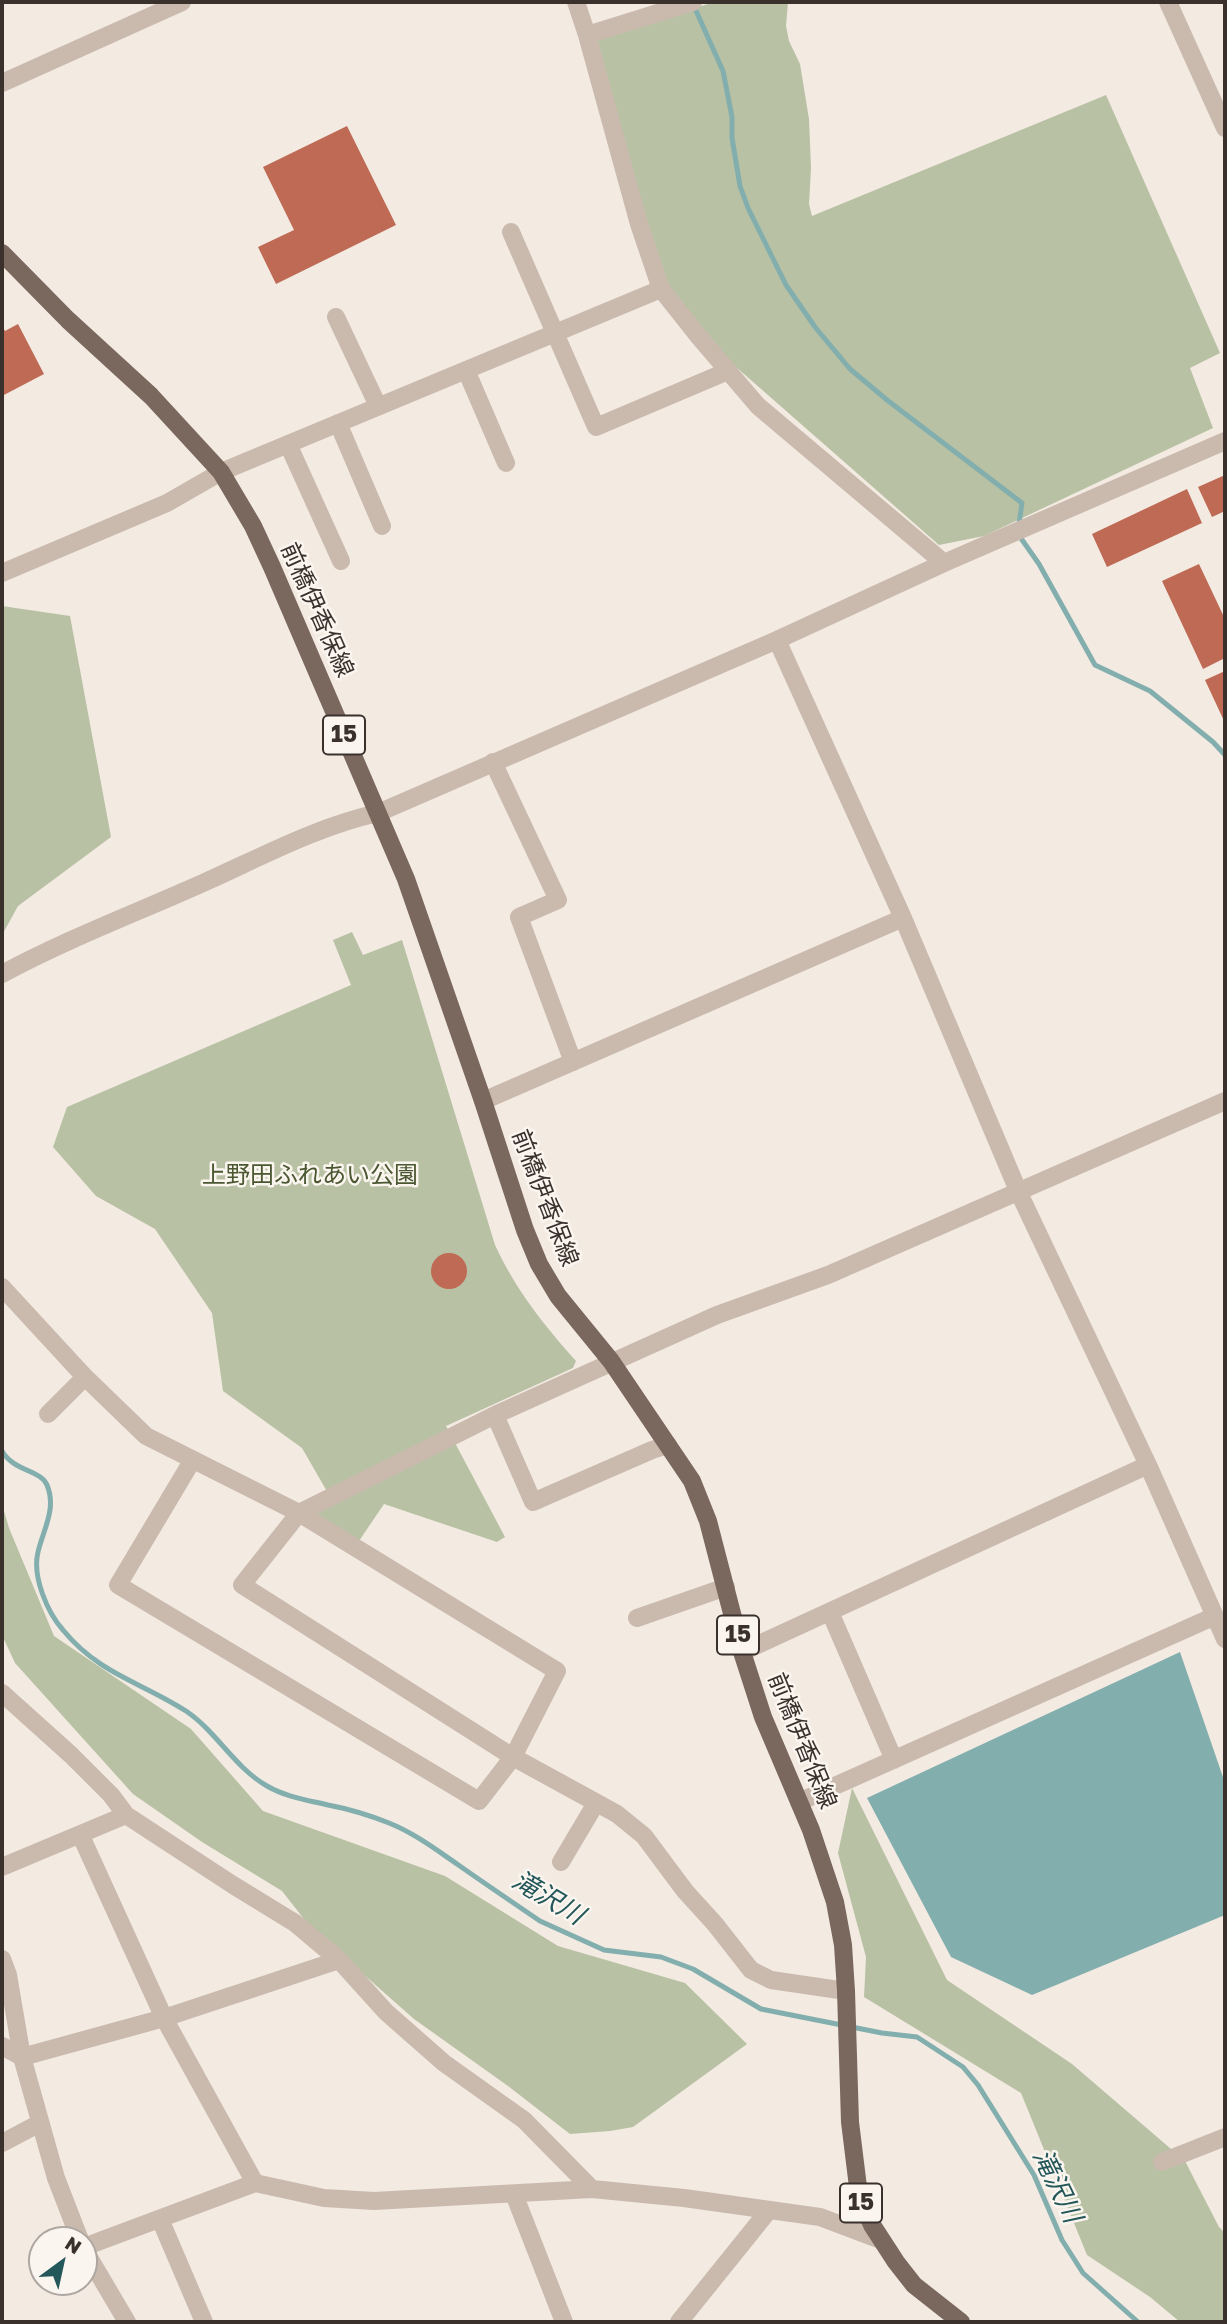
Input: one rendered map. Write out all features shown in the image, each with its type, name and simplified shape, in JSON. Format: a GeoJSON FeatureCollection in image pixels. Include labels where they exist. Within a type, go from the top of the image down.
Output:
{"type":"FeatureCollection","features":[{"type":"Feature","properties":{"kind":"main road","name":"前橋伊香保線"},"geometry":{"type":"LineString","coordinates":[[2,253],[68,320],[151,396],[221,472],[253,526],[405,880],[539,1264],[558,1296],[611,1361],[692,1481],[708,1521],[742,1653],[762,1717],[824,1863],[835,1902],[843,1945],[847,1999],[850,2122],[857,2187],[864,2211],[886,2251],[914,2285],[961,2322]]}},
{"type":"Feature","properties":{"kind":"street"},"geometry":{"type":"LineString","coordinates":[[2,83],[182,2]]}},
{"type":"Feature","properties":{"kind":"street"},"geometry":{"type":"LineString","coordinates":[[576,2],[639,224],[661,289],[758,406],[944,564]]}},
{"type":"Feature","properties":{"kind":"street"},"geometry":{"type":"LineString","coordinates":[[587,35],[693,2]]}},
{"type":"Feature","properties":{"kind":"street"},"geometry":{"type":"LineString","coordinates":[[1168,2],[1225,128]]}},
{"type":"Feature","properties":{"kind":"street"},"geometry":{"type":"LineString","coordinates":[[511,232],[596,427],[728,370]]}},
{"type":"Feature","properties":{"kind":"street"},"geometry":{"type":"LineString","coordinates":[[2,573],[167,503],[221,472],[661,289]]}},
{"type":"Feature","properties":{"kind":"street"},"geometry":{"type":"LineString","coordinates":[[336,317],[378,407]]}},
{"type":"Feature","properties":{"kind":"street"},"geometry":{"type":"LineString","coordinates":[[466,370],[506,463]]}},
{"type":"Feature","properties":{"kind":"street"},"geometry":{"type":"LineString","coordinates":[[338,423],[382,526]]}},
{"type":"Feature","properties":{"kind":"street"},"geometry":{"type":"LineString","coordinates":[[2,974],[43,952],[353,818],[378,813],[1225,441]]}},
{"type":"Feature","properties":{"kind":"street"},"geometry":{"type":"LineString","coordinates":[[288,444],[341,561]]}},
{"type":"Feature","properties":{"kind":"street"},"geometry":{"type":"LineString","coordinates":[[777,640],[903,918],[1019,1193],[1148,1465],[1225,1639]]}},
{"type":"Feature","properties":{"kind":"street"},"geometry":{"type":"LineString","coordinates":[[493,762],[558,900],[519,917],[573,1062]]}},
{"type":"Feature","properties":{"kind":"street"},"geometry":{"type":"LineString","coordinates":[[483,1101],[903,918]]}},
{"type":"Feature","properties":{"kind":"street"},"geometry":{"type":"LineString","coordinates":[[847,1999],[771,1980],[751,1970],[685,1891],[644,1836],[617,1814],[513,1757],[242,1585],[299,1513],[495,1415],[717,1315],[828,1275],[1225,1101]]}},
{"type":"Feature","properties":{"kind":"street"},"geometry":{"type":"LineString","coordinates":[[2,1287],[85,1377],[146,1436],[299,1513],[557,1671],[513,1757],[479,1801],[117,1584],[192,1461]]}},
{"type":"Feature","properties":{"kind":"street"},"geometry":{"type":"LineString","coordinates":[[48,1414],[85,1377]]}},
{"type":"Feature","properties":{"kind":"street"},"geometry":{"type":"LineString","coordinates":[[495,1415],[533,1502],[668,1445]]}},
{"type":"Feature","properties":{"kind":"street"},"geometry":{"type":"LineString","coordinates":[[742,1653],[1148,1465]]}},
{"type":"Feature","properties":{"kind":"street"},"geometry":{"type":"LineString","coordinates":[[637,1618],[726,1587]]}},
{"type":"Feature","properties":{"kind":"street"},"geometry":{"type":"LineString","coordinates":[[830,1612],[894,1760]]}},
{"type":"Feature","properties":{"kind":"street"},"geometry":{"type":"LineString","coordinates":[[799,1802],[1215,1616]]}},
{"type":"Feature","properties":{"kind":"street"},"geometry":{"type":"LineString","coordinates":[[2,1693],[71,1755],[111,1795],[126,1815],[295,1923],[339,1960],[386,2012],[444,2063],[524,2120],[592,2189]]}},
{"type":"Feature","properties":{"kind":"street"},"geometry":{"type":"LineString","coordinates":[[561,1862],[596,1803]]}},
{"type":"Feature","properties":{"kind":"street"},"geometry":{"type":"LineString","coordinates":[[2,1867],[126,1815]]}},
{"type":"Feature","properties":{"kind":"street"},"geometry":{"type":"LineString","coordinates":[[80,1836],[164,2018],[255,2183]]}},
{"type":"Feature","properties":{"kind":"street"},"geometry":{"type":"LineString","coordinates":[[2,1959],[8,1975],[22,2057],[55,2178],[74,2226]]}},
{"type":"Feature","properties":{"kind":"street"},"geometry":{"type":"LineString","coordinates":[[2,2046],[22,2057],[164,2018],[339,1960]]}},
{"type":"Feature","properties":{"kind":"street"},"geometry":{"type":"LineString","coordinates":[[2,2143],[40,2123]]}},
{"type":"Feature","properties":{"kind":"street"},"geometry":{"type":"LineString","coordinates":[[1162,2162],[1225,2137]]}},
{"type":"Feature","properties":{"kind":"street"},"geometry":{"type":"LineString","coordinates":[[98,2243],[255,2183],[324,2198],[374,2202],[592,2189],[684,2198],[820,2217],[881,2240]]}},
{"type":"Feature","properties":{"kind":"street"},"geometry":{"type":"LineString","coordinates":[[514,2194],[564,2322]]}},
{"type":"Feature","properties":{"kind":"street"},"geometry":{"type":"LineString","coordinates":[[679,2322],[769,2210]]}},
{"type":"Feature","properties":{"kind":"street"},"geometry":{"type":"LineString","coordinates":[[160,2219],[204,2322]]}},
{"type":"Feature","properties":{"kind":"street"},"geometry":{"type":"LineString","coordinates":[[98,2272],[127,2322]]}},
{"type":"Feature","properties":{"kind":"green space"},"geometry":{"type":"Polygon","coordinates":[[[714,2],[788,2],[786,26],[789,41],[800,64],[809,119],[809,204],[812,216],[1106,95],[1220,353],[1190,368],[1213,428],[984,536],[939,545],[728,360],[669,286],[645,222],[597,39],[714,2]]]}},
{"type":"Feature","properties":{"kind":"green space"},"geometry":{"type":"Polygon","coordinates":[[[2,606],[70,616],[111,837],[18,906],[2,935],[2,606]]]}},
{"type":"Feature","properties":{"kind":"green space","name":"上野田ふれあい公園"},"geometry":{"type":"Polygon","coordinates":[[[352,932],[363,955],[402,940],[495,1245],[531,1306],[576,1361],[573,1368],[446,1426],[505,1537],[497,1542],[384,1504],[359,1541],[314,1514],[332,1500],[302,1448],[223,1391],[212,1313],[155,1229],[96,1196],[53,1147],[67,1107],[351,985],[333,940],[352,932]]]}},
{"type":"Feature","properties":{"kind":"green space"},"geometry":{"type":"Polygon","coordinates":[[[2,1504],[9,1528],[54,1636],[191,1729],[263,1811],[445,1876],[558,1946],[685,1983],[747,2044],[633,2127],[570,2134],[414,2019],[311,1928],[282,1891],[202,1842],[133,1794],[15,1663],[2,1635],[2,1504]]]}},
{"type":"Feature","properties":{"kind":"green space"},"geometry":{"type":"Polygon","coordinates":[[[852,1788],[947,1980],[1072,2064],[1185,2161],[1219,2227],[1225,2233],[1225,2322],[1180,2322],[1150,2297],[1087,2255],[1021,2093],[864,1997],[866,1957],[838,1853],[852,1788]]]}},
{"type":"Feature","properties":{"kind":"water"},"geometry":{"type":"Polygon","coordinates":[[[1180,1652],[1225,1783],[1225,1915],[1032,1995],[951,1957],[867,1798],[1180,1652]]]}},
{"type":"Feature","properties":{"kind":"building"},"geometry":{"type":"Polygon","coordinates":[[[347,126],[396,225],[276,284],[258,247],[294,230],[263,167],[347,126]]]}},
{"type":"Feature","properties":{"kind":"building"},"geometry":{"type":"Polygon","coordinates":[[[18,324],[44,374],[2,396],[2,325],[5,331],[18,324]]]}},
{"type":"Feature","properties":{"kind":"building"},"geometry":{"type":"Polygon","coordinates":[[[1225,475],[1225,511],[1212,517],[1198,487],[1225,475]]]}},
{"type":"Feature","properties":{"kind":"building"},"geometry":{"type":"Polygon","coordinates":[[[1187,489],[1202,523],[1107,567],[1092,534],[1187,489]]]}},
{"type":"Feature","properties":{"kind":"building"},"geometry":{"type":"Polygon","coordinates":[[[1199,564],[1225,619],[1225,658],[1203,669],[1162,581],[1199,564]]]}},
{"type":"Feature","properties":{"kind":"building"},"geometry":{"type":"Polygon","coordinates":[[[1225,671],[1225,723],[1205,680],[1225,671]]]}},
{"type":"Feature","properties":{"kind":"building"},"geometry":{"type":"Polygon","coordinates":[[[449,1253],[462,1258],[467,1271],[462,1284],[449,1289],[436,1284],[431,1271],[436,1258],[449,1253]]]}},
{"type":"Feature","properties":{"kind":"waterway"},"geometry":{"type":"LineString","coordinates":[[693,4],[723,71],[732,117],[732,138],[740,186],[786,285],[815,327],[850,369],[1022,503],[1019,524]]}},
{"type":"Feature","properties":{"kind":"waterway"},"geometry":{"type":"LineString","coordinates":[[1018,534],[1039,564],[1095,665],[1150,691],[1225,755]]}},
{"type":"Feature","properties":{"kind":"waterway","name":"滝沢川"},"geometry":{"type":"LineString","coordinates":[[2,1451],[13,1463],[39,1476],[47,1485],[51,1502],[38,1552],[39,1582],[46,1604],[57,1622],[91,1657],[197,1719],[245,1769],[267,1786],[289,1796],[359,1812],[398,1827],[416,1836],[540,1921],[604,1950],[661,1957],[693,1969],[761,2009],[882,2033],[917,2037],[963,2067],[978,2085],[1034,2175],[1062,2240],[1083,2273],[1138,2322]]}}]}
